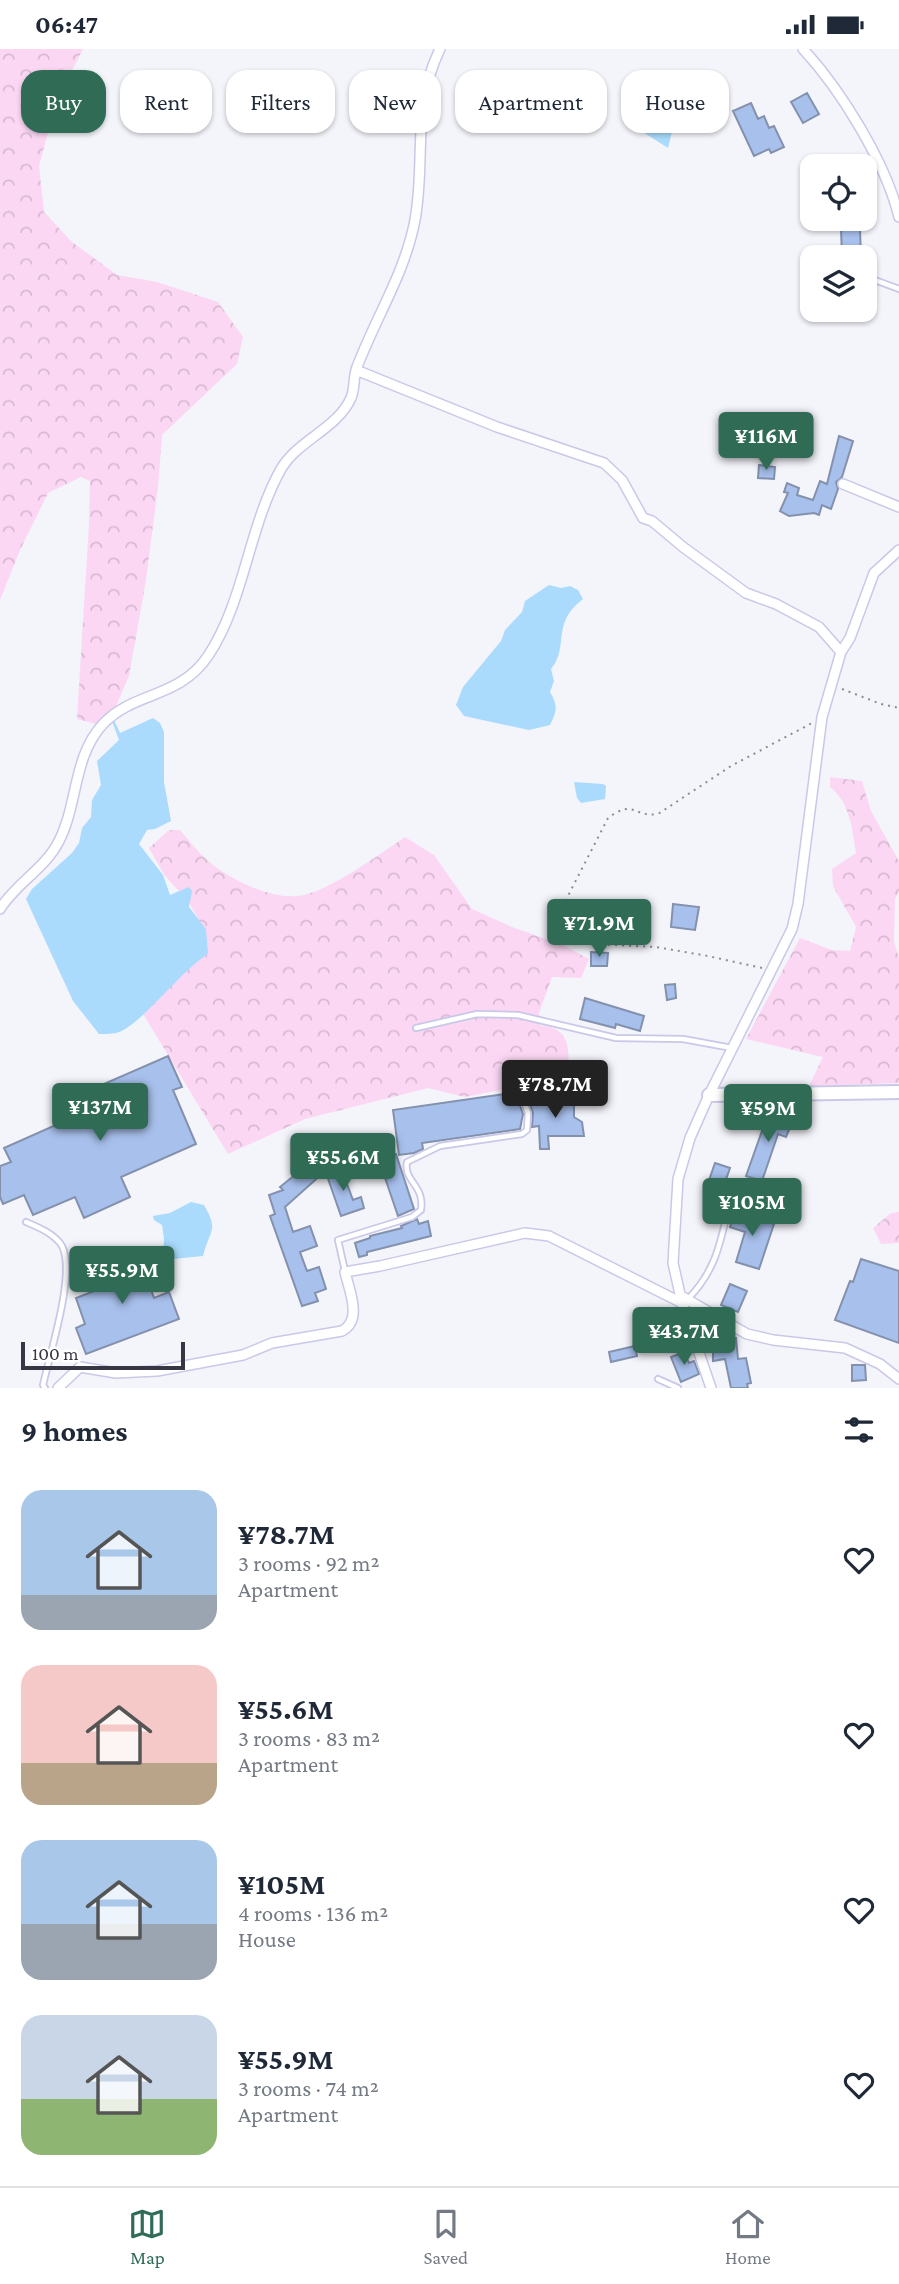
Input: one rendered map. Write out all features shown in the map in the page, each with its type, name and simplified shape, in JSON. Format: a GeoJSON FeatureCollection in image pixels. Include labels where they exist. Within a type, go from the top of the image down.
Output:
{"type":"FeatureCollection","features":[{"type":"Feature","properties":{"kind":"street"},"geometry":{"type":"LineString","coordinates":[[0,909],[12,892],[49,857],[60,840],[88,746],[102,725],[114,714],[189,679],[210,653],[228,618],[263,511],[281,470],[289,458],[340,415],[352,397],[356,370],[388,302],[410,244],[418,202],[422,102],[432,66],[440,49]]}},
{"type":"Feature","properties":{"kind":"street"},"geometry":{"type":"LineString","coordinates":[[803,49],[821,69],[867,140],[885,172],[899,217]]}},
{"type":"Feature","properties":{"kind":"street"},"geometry":{"type":"LineString","coordinates":[[356,370],[497,427],[604,463],[622,480],[643,518],[652,521],[746,593],[776,604],[819,627],[841,652]]}},
{"type":"Feature","properties":{"kind":"street"},"geometry":{"type":"LineString","coordinates":[[842,484],[899,507]]}},
{"type":"Feature","properties":{"kind":"street"},"geometry":{"type":"LineString","coordinates":[[711,1388],[673,1263],[678,1179],[690,1138],[709,1095],[792,929],[798,904],[822,717],[841,652],[850,638],[874,573],[899,550]]}},
{"type":"Feature","properties":{"kind":"street"},"geometry":{"type":"LineString","coordinates":[[709,1095],[899,1092]]}},
{"type":"Feature","properties":{"kind":"street"},"geometry":{"type":"LineString","coordinates":[[58,1388],[80,1367],[116,1373],[157,1371],[243,1355],[272,1343],[342,1331],[348,1328],[353,1318],[345,1272],[533,1233],[549,1236],[683,1299],[747,1334],[773,1341],[845,1348],[880,1364],[899,1378]]}},
{"type":"Feature","properties":{"kind":"lane"},"geometry":{"type":"LineString","coordinates":[[877,281],[899,289]]}},
{"type":"Feature","properties":{"kind":"lane"},"geometry":{"type":"LineString","coordinates":[[416,1028],[477,1014],[517,1015],[616,1038],[683,1039],[732,1048]]}},
{"type":"Feature","properties":{"kind":"lane"},"geometry":{"type":"LineString","coordinates":[[345,1272],[338,1240],[412,1217],[422,1210],[421,1194],[407,1173],[407,1162],[440,1146],[522,1134],[527,1130],[528,1113],[523,1099]]}},
{"type":"Feature","properties":{"kind":"lane"},"geometry":{"type":"LineString","coordinates":[[683,1299],[702,1284],[711,1270],[732,1193],[744,1185]]}},
{"type":"Feature","properties":{"kind":"lane"},"geometry":{"type":"LineString","coordinates":[[26,1222],[45,1231],[61,1245],[66,1264],[66,1283],[43,1385],[45,1388]]}},
{"type":"Feature","properties":{"kind":"lane"},"geometry":{"type":"LineString","coordinates":[[658,1379],[678,1388]]}},
{"type":"Feature","properties":{"kind":"path"},"geometry":{"type":"LineString","coordinates":[[832,685],[899,708]]}},
{"type":"Feature","properties":{"kind":"path"},"geometry":{"type":"LineString","coordinates":[[771,972],[752,965],[656,947],[594,944],[552,927],[608,818],[621,808],[630,808],[649,816],[659,814],[731,766],[822,717]]}},
{"type":"Feature","properties":{"kind":"green space"},"geometry":{"type":"Polygon","coordinates":[[[0,49],[83,49],[72,70],[21,70],[21,133],[48,133],[39,166],[44,212],[72,242],[117,275],[157,282],[218,302],[243,337],[237,364],[162,435],[146,580],[129,676],[107,727],[77,719],[90,481],[81,477],[48,493],[20,550],[0,600],[0,49]]]}},
{"type":"Feature","properties":{"kind":"green space"},"geometry":{"type":"Polygon","coordinates":[[[830,777],[862,781],[871,811],[899,861],[894,942],[899,958],[899,1083],[809,1086],[823,1057],[746,1039],[800,938],[832,950],[850,951],[856,927],[833,886],[832,869],[856,853],[846,808],[830,787],[830,777]]]}},
{"type":"Feature","properties":{"kind":"green space"},"geometry":{"type":"Polygon","coordinates":[[[169,830],[180,830],[205,858],[236,880],[261,891],[286,896],[298,896],[323,888],[353,872],[405,837],[434,855],[472,909],[563,945],[589,959],[581,978],[552,977],[539,1013],[540,1025],[555,1029],[566,1041],[568,1056],[565,1085],[515,1087],[465,1097],[428,1088],[305,1119],[228,1154],[140,1009],[191,958],[198,918],[188,901],[165,876],[149,848],[169,830]]]}},
{"type":"Feature","properties":{"kind":"green space"},"geometry":{"type":"Polygon","coordinates":[[[899,1212],[899,1243],[881,1244],[873,1228],[891,1213],[899,1212]]]}},
{"type":"Feature","properties":{"kind":"water"},"geometry":{"type":"Polygon","coordinates":[[[644,133],[672,133],[668,148],[644,133]]]}},
{"type":"Feature","properties":{"kind":"water"},"geometry":{"type":"Polygon","coordinates":[[[549,585],[561,588],[570,586],[578,590],[583,599],[567,617],[559,652],[551,669],[554,681],[550,692],[556,708],[550,725],[529,730],[464,716],[456,705],[463,687],[501,641],[505,630],[522,612],[525,601],[549,585]]]}},
{"type":"Feature","properties":{"kind":"water"},"geometry":{"type":"Polygon","coordinates":[[[153,718],[160,723],[164,732],[164,782],[171,821],[147,830],[139,844],[163,875],[170,895],[189,887],[192,891],[189,907],[206,929],[208,954],[185,972],[136,1021],[116,1033],[99,1034],[73,1001],[26,899],[32,889],[72,853],[79,843],[82,828],[91,817],[92,800],[101,785],[97,761],[119,740],[112,721],[114,720],[120,733],[153,718]]]}},
{"type":"Feature","properties":{"kind":"water"},"geometry":{"type":"Polygon","coordinates":[[[574,782],[603,784],[606,786],[605,799],[581,803],[577,798],[574,782]]]}},
{"type":"Feature","properties":{"kind":"water"},"geometry":{"type":"Polygon","coordinates":[[[191,1202],[204,1205],[211,1220],[212,1230],[203,1256],[163,1260],[162,1225],[154,1220],[153,1216],[170,1213],[191,1202]]]}},
{"type":"Feature","properties":{"kind":"building"},"geometry":{"type":"Polygon","coordinates":[[[807,93],[819,114],[803,123],[791,102],[807,93]]]}},
{"type":"Feature","properties":{"kind":"building"},"geometry":{"type":"Polygon","coordinates":[[[751,103],[758,119],[764,116],[769,128],[774,126],[784,147],[771,153],[769,149],[754,156],[733,111],[751,103]]]}},
{"type":"Feature","properties":{"kind":"building"},"geometry":{"type":"Polygon","coordinates":[[[841,231],[860,231],[861,245],[842,245],[841,231]]]}},
{"type":"Feature","properties":{"kind":"building"},"geometry":{"type":"Polygon","coordinates":[[[839,436],[853,441],[842,477],[836,482],[838,489],[831,509],[822,505],[819,515],[814,513],[789,516],[780,511],[788,493],[784,492],[787,483],[799,488],[797,495],[813,500],[820,481],[827,484],[839,436]]]}},
{"type":"Feature","properties":{"kind":"building"},"geometry":{"type":"Polygon","coordinates":[[[759,465],[775,467],[774,479],[758,478],[759,465]]]}},
{"type":"Feature","properties":{"kind":"building"},"geometry":{"type":"Polygon","coordinates":[[[673,904],[699,907],[695,930],[671,927],[673,904]]]}},
{"type":"Feature","properties":{"kind":"building"},"geometry":{"type":"Polygon","coordinates":[[[591,952],[608,953],[607,966],[591,966],[591,952]]]}},
{"type":"Feature","properties":{"kind":"building"},"geometry":{"type":"Polygon","coordinates":[[[675,984],[676,998],[667,1000],[665,985],[675,984]]]}},
{"type":"Feature","properties":{"kind":"building"},"geometry":{"type":"Polygon","coordinates":[[[585,998],[644,1016],[640,1031],[616,1024],[615,1028],[580,1019],[585,998]]]}},
{"type":"Feature","properties":{"kind":"building"},"geometry":{"type":"Polygon","coordinates":[[[168,1056],[182,1087],[173,1090],[196,1144],[121,1177],[130,1197],[84,1218],[75,1197],[33,1215],[24,1195],[3,1204],[0,1197],[0,1166],[11,1162],[4,1148],[65,1121],[58,1104],[168,1056]]]}},
{"type":"Feature","properties":{"kind":"building"},"geometry":{"type":"Polygon","coordinates":[[[519,1092],[518,1100],[523,1114],[520,1129],[422,1143],[423,1149],[399,1155],[393,1110],[519,1092]]]}},
{"type":"Feature","properties":{"kind":"building"},"geometry":{"type":"Polygon","coordinates":[[[558,1098],[574,1104],[574,1117],[582,1122],[584,1136],[548,1136],[549,1149],[540,1149],[539,1126],[532,1127],[533,1113],[529,1101],[558,1098]]]}},
{"type":"Feature","properties":{"kind":"building"},"geometry":{"type":"Polygon","coordinates":[[[769,1111],[793,1120],[786,1137],[778,1134],[762,1181],[746,1176],[769,1111]]]}},
{"type":"Feature","properties":{"kind":"building"},"geometry":{"type":"Polygon","coordinates":[[[396,1154],[414,1209],[398,1216],[379,1160],[396,1154]]]}},
{"type":"Feature","properties":{"kind":"building"},"geometry":{"type":"Polygon","coordinates":[[[312,1161],[323,1173],[285,1207],[293,1232],[310,1226],[317,1246],[300,1252],[307,1271],[319,1267],[326,1289],[315,1293],[318,1301],[302,1306],[270,1216],[275,1214],[269,1195],[283,1190],[280,1187],[312,1161]]]}},
{"type":"Feature","properties":{"kind":"building"},"geometry":{"type":"Polygon","coordinates":[[[715,1163],[730,1168],[723,1188],[708,1183],[715,1163]]]}},
{"type":"Feature","properties":{"kind":"building"},"geometry":{"type":"Polygon","coordinates":[[[341,1168],[353,1200],[361,1197],[364,1208],[341,1216],[326,1173],[341,1168]]]}},
{"type":"Feature","properties":{"kind":"building"},"geometry":{"type":"Polygon","coordinates":[[[736,1207],[748,1210],[747,1215],[774,1224],[759,1269],[736,1262],[745,1232],[730,1227],[736,1207]]]}},
{"type":"Feature","properties":{"kind":"building"},"geometry":{"type":"Polygon","coordinates":[[[417,1219],[419,1224],[428,1221],[431,1236],[367,1252],[367,1255],[359,1257],[355,1243],[370,1236],[402,1228],[401,1226],[417,1219]]]}},
{"type":"Feature","properties":{"kind":"building"},"geometry":{"type":"Polygon","coordinates":[[[138,1253],[154,1298],[169,1292],[179,1319],[86,1354],[76,1328],[85,1324],[76,1298],[102,1288],[95,1268],[138,1253]]]}},
{"type":"Feature","properties":{"kind":"building"},"geometry":{"type":"Polygon","coordinates":[[[861,1259],[899,1271],[899,1343],[835,1320],[861,1259]]]}},
{"type":"Feature","properties":{"kind":"building"},"geometry":{"type":"Polygon","coordinates":[[[730,1284],[747,1291],[738,1312],[721,1305],[730,1284]]]}},
{"type":"Feature","properties":{"kind":"building"},"geometry":{"type":"Polygon","coordinates":[[[736,1338],[738,1359],[746,1358],[751,1383],[747,1384],[748,1388],[731,1388],[725,1359],[713,1361],[713,1352],[722,1351],[721,1340],[736,1338]]]}},
{"type":"Feature","properties":{"kind":"building"},"geometry":{"type":"Polygon","coordinates":[[[635,1346],[637,1356],[611,1362],[609,1352],[635,1346]]]}},
{"type":"Feature","properties":{"kind":"building"},"geometry":{"type":"Polygon","coordinates":[[[684,1352],[689,1363],[694,1361],[699,1374],[681,1382],[671,1357],[684,1352]]]}},
{"type":"Feature","properties":{"kind":"building"},"geometry":{"type":"Polygon","coordinates":[[[852,1365],[865,1365],[866,1380],[852,1381],[852,1365]]]}}]}
